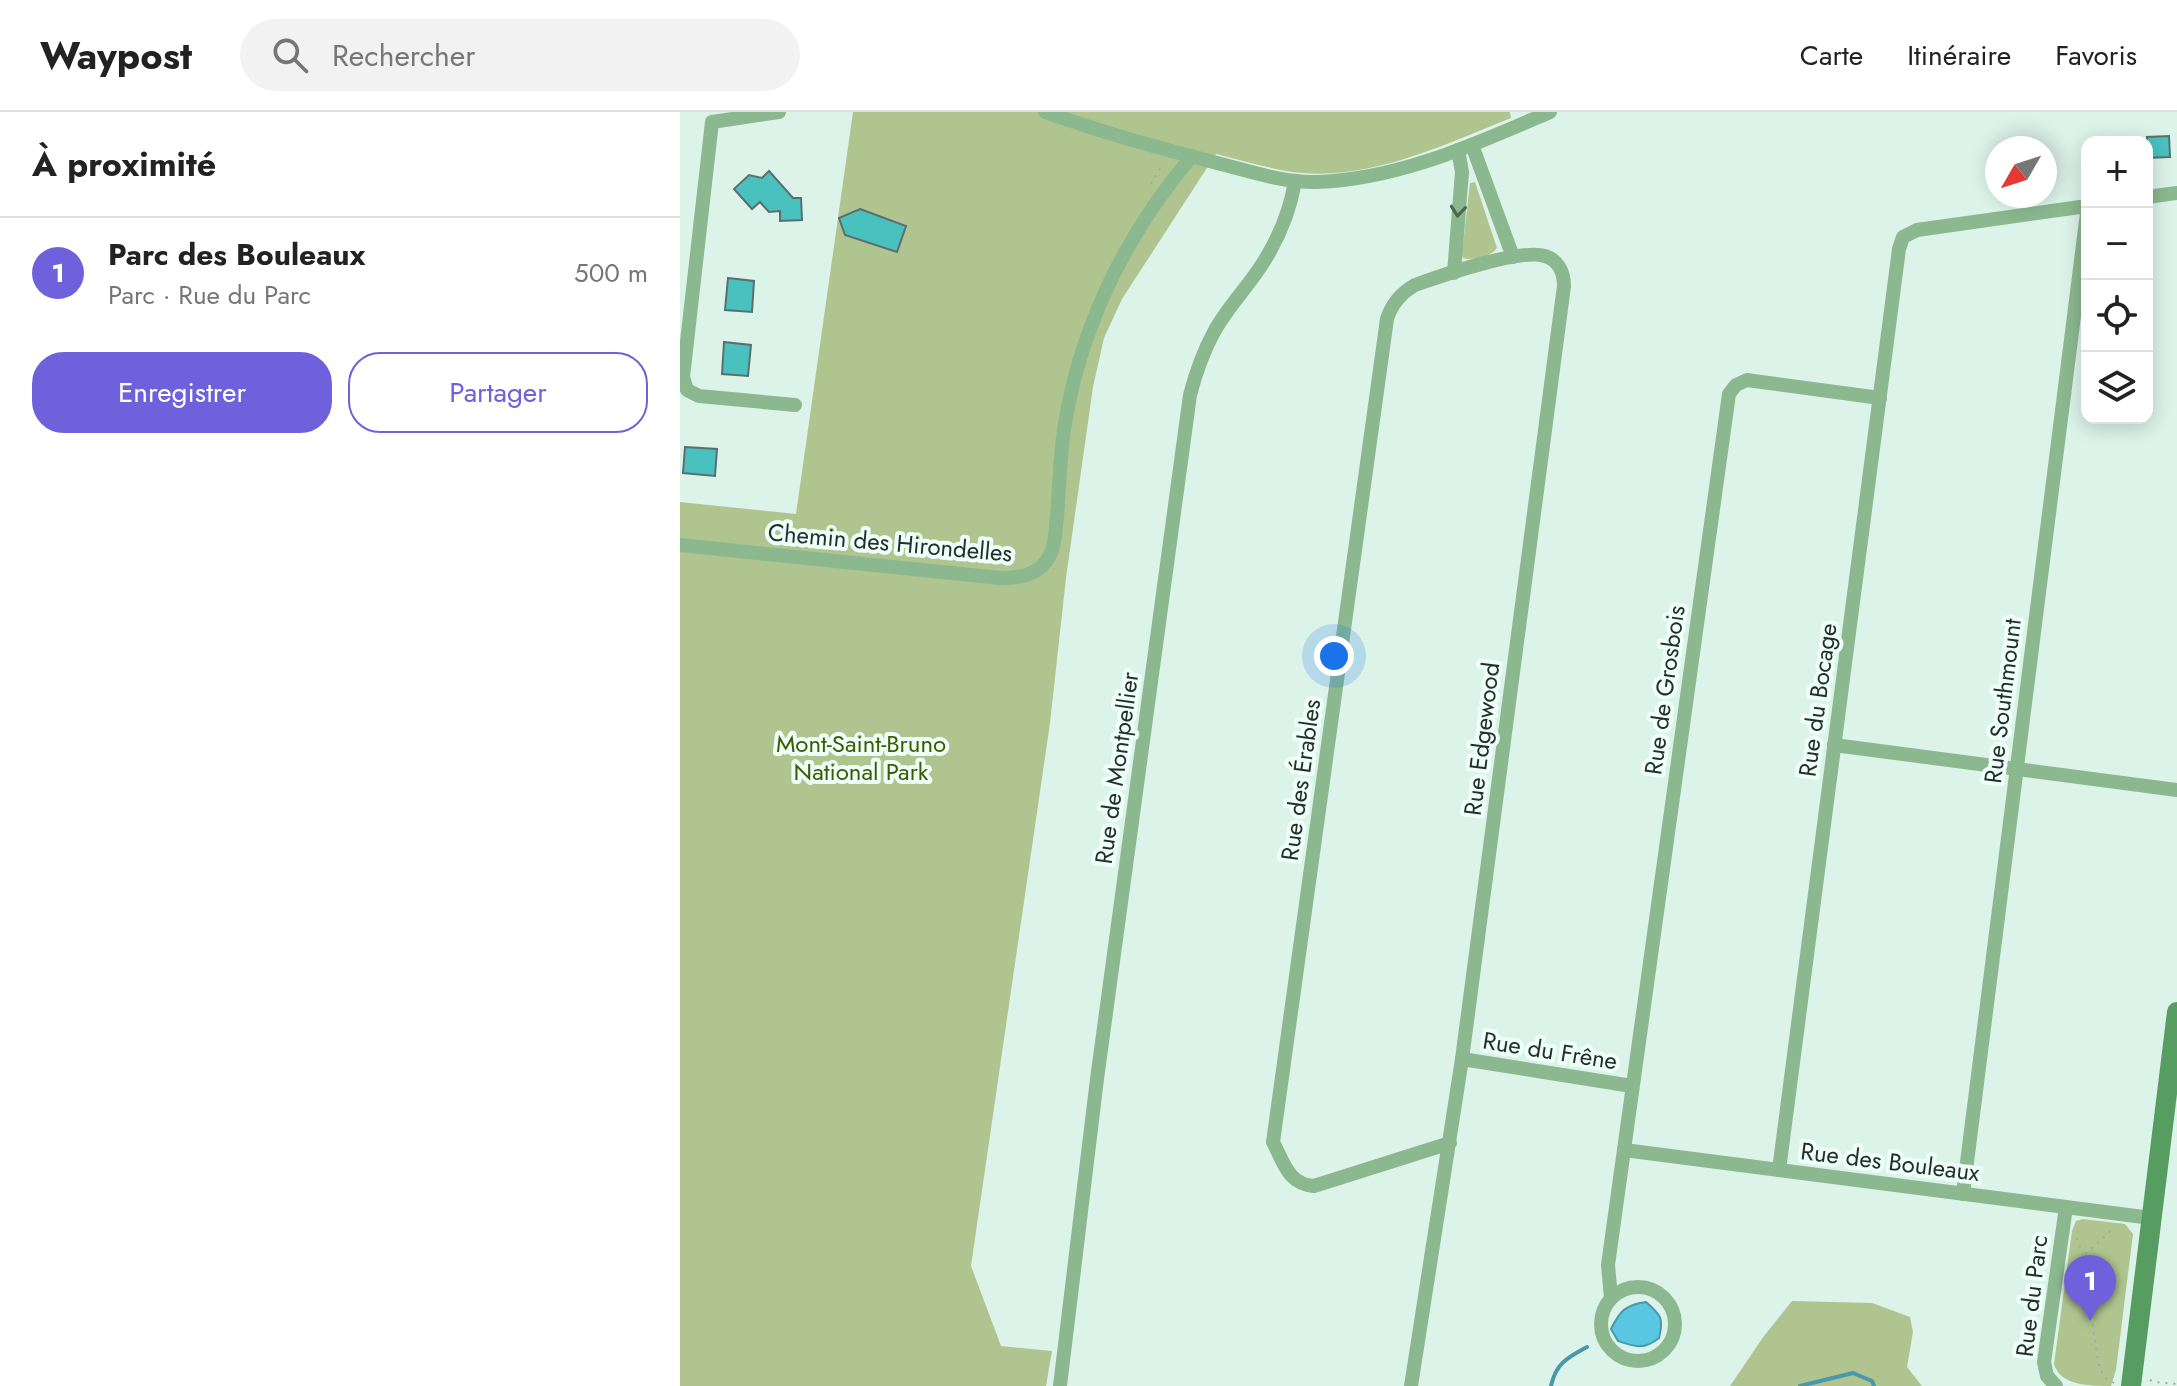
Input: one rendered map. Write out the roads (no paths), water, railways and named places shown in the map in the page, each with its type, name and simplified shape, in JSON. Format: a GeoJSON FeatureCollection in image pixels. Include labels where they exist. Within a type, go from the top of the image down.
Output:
{"type":"FeatureCollection","features":[{"type":"Feature","properties":{"kind":"street"},"geometry":{"type":"LineString","coordinates":[[779,112],[712,122],[683,377],[687,390],[699,396],[795,405]]}},
{"type":"Feature","properties":{"kind":"street"},"geometry":{"type":"LineString","coordinates":[[1045,112],[1103,132],[1295,181],[1331,181],[1377,175],[1416,165],[1550,112]]}},
{"type":"Feature","properties":{"kind":"street"},"geometry":{"type":"LineString","coordinates":[[1465,148],[1513,257]]}},
{"type":"Feature","properties":{"kind":"street"},"geometry":{"type":"LineString","coordinates":[[1454,273],[1465,148]]}},
{"type":"Feature","properties":{"kind":"street","name":"Chemin des Hirondelles"},"geometry":{"type":"LineString","coordinates":[[680,545],[1000,578],[1020,578],[1036,572],[1048,558],[1054,542],[1067,414],[1080,359],[1096,314],[1115,270],[1144,220],[1192,156]]}},
{"type":"Feature","properties":{"kind":"street","name":"Rue de Montpellier"},"geometry":{"type":"LineString","coordinates":[[1060,1386],[1097,1079],[1190,395],[1200,359],[1215,330],[1262,265],[1278,237],[1289,211],[1295,181]]}},
{"type":"Feature","properties":{"kind":"street"},"geometry":{"type":"LineString","coordinates":[[2153,196],[2177,193]]}},
{"type":"Feature","properties":{"kind":"street","name":"Rue du Bocage"},"geometry":{"type":"LineString","coordinates":[[1779,1170],[1899,249],[1903,237],[1917,230],[2081,207]]}},
{"type":"Feature","properties":{"kind":"street","name":"Rue Edgewood"},"geometry":{"type":"LineString","coordinates":[[1411,1386],[1462,1059],[1564,286],[1560,268],[1551,259],[1539,255],[1513,257]]}},
{"type":"Feature","properties":{"kind":"street","name":"Rue des Érables"},"geometry":{"type":"LineString","coordinates":[[1450,1143],[1314,1186],[1301,1185],[1291,1176],[1273,1142],[1385,325],[1392,307],[1404,292],[1415,285],[1513,257]]}},
{"type":"Feature","properties":{"kind":"street","name":"Rue Southmount"},"geometry":{"type":"LineString","coordinates":[[1963,1194],[2081,261]]}},
{"type":"Feature","properties":{"kind":"street","name":"Rue de Grosbois"},"geometry":{"type":"LineString","coordinates":[[1611,1298],[1608,1265],[1729,394],[1736,385],[1747,380],[1880,398]]}},
{"type":"Feature","properties":{"kind":"street"},"geometry":{"type":"LineString","coordinates":[[1834,745],[2177,790]]}},
{"type":"Feature","properties":{"kind":"street"},"geometry":{"type":"LineString","coordinates":[[2131,1383],[2177,1012]]}},
{"type":"Feature","properties":{"kind":"street","name":"Rue du Frêne"},"geometry":{"type":"LineString","coordinates":[[1462,1059],[1632,1086]]}},
{"type":"Feature","properties":{"kind":"street","name":"Rue des Bouleaux"},"geometry":{"type":"LineString","coordinates":[[1624,1150],[2151,1218]]}},
{"type":"Feature","properties":{"kind":"street","name":"Rue du Parc"},"geometry":{"type":"LineString","coordinates":[[2056,1386],[2047,1376],[2044,1362],[2066,1207]]}},
{"type":"Feature","properties":{"kind":"street"},"geometry":{"type":"LineString","coordinates":[[1645,1287],[1665,1298],[1672,1308],[1675,1331],[1664,1351],[1654,1358],[1629,1360],[1607,1346],[1600,1321],[1611,1298],[1622,1290],[1645,1287]]}},
{"type":"Feature","properties":{"kind":"water"},"geometry":{"type":"Polygon","coordinates":[[[1646,1302],[1660,1317],[1659,1338],[1640,1346],[1618,1341],[1611,1329],[1617,1318],[1628,1307],[1646,1302]]]}},
{"type":"Feature","properties":{"kind":"waterway"},"geometry":{"type":"LineString","coordinates":[[1551,1386],[1563,1362],[1587,1347]]}},
{"type":"Feature","properties":{"kind":"waterway"},"geometry":{"type":"LineString","coordinates":[[1800,1386],[1853,1373],[1872,1381],[1874,1386]]}},
{"type":"Feature","properties":{"kind":"place","name":"Parc des Bouleaux"},"geometry":{"type":"Point","coordinates":[2090,1321]}},
{"type":"Feature","properties":{"kind":"park label","name":"Mont-Saint-Bruno National Park"},"geometry":{"type":"Point","coordinates":[861,758]}}]}
